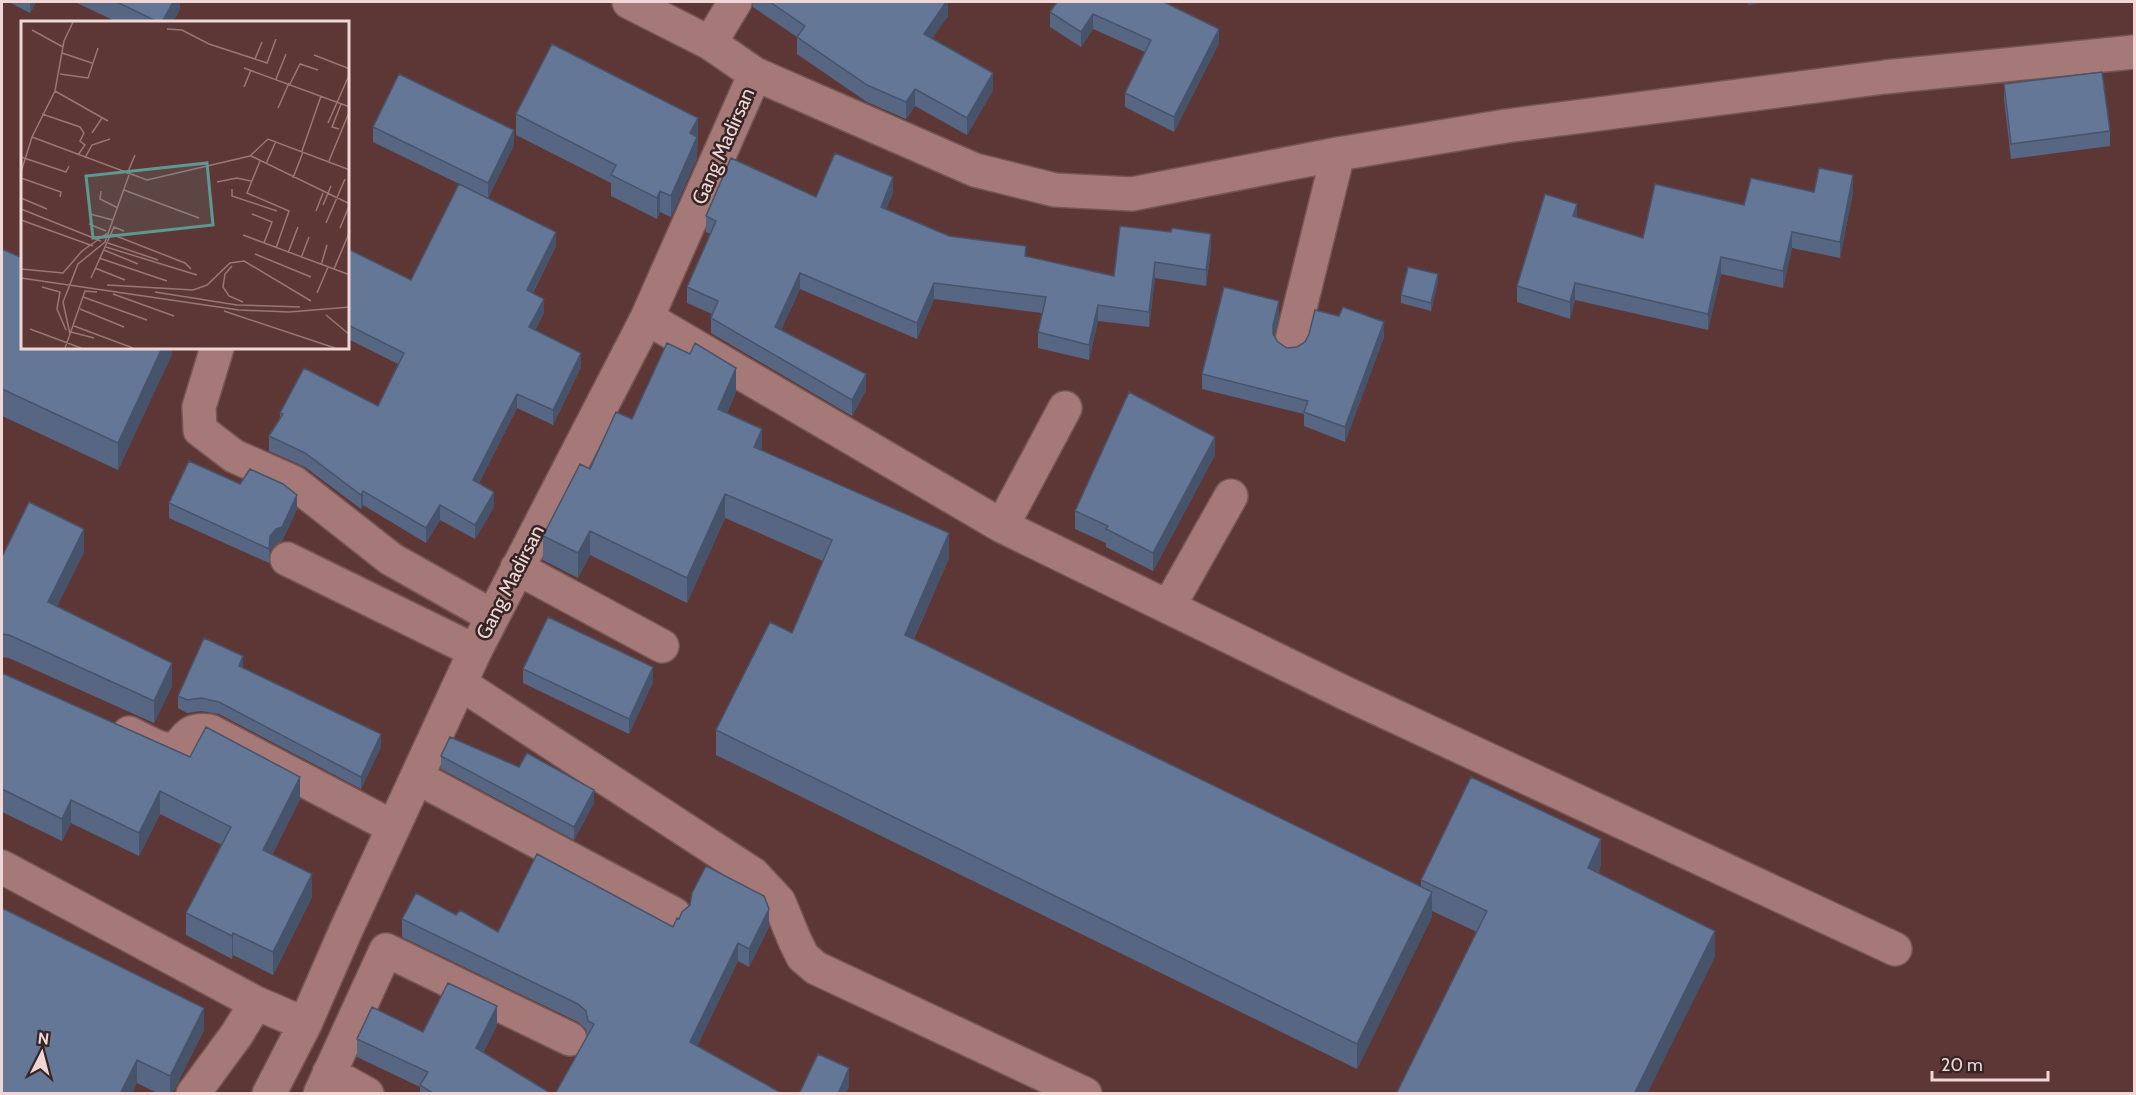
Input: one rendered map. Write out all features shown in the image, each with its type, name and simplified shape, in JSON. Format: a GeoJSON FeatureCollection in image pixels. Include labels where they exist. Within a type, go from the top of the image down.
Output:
{"type":"FeatureCollection","features":[{"type":"Feature","properties":{"kind":"street"},"geometry":{"type":"LineString","coordinates":[[629,2],[710,43],[756,74],[975,170],[1055,189],[1132,194],[1338,154],[1506,126],[1861,80],[2134,52]]}},
{"type":"Feature","properties":{"kind":"street"},"geometry":{"type":"LineString","coordinates":[[710,43],[735,2]]}},
{"type":"Feature","properties":{"kind":"street","name":"Gang Madirsan"},"geometry":{"type":"LineString","coordinates":[[269,1094],[306,1024],[393,826],[418,778],[492,616],[646,318],[756,74]]}},
{"type":"Feature","properties":{"kind":"street"},"geometry":{"type":"LineString","coordinates":[[1291,344],[1338,154]]}},
{"type":"Feature","properties":{"kind":"street"},"geometry":{"type":"LineString","coordinates":[[646,318],[1002,526],[1356,698],[1895,949]]}},
{"type":"Feature","properties":{"kind":"street"},"geometry":{"type":"LineString","coordinates":[[216,350],[199,408],[200,430],[234,456],[293,482],[391,559],[492,616]]}},
{"type":"Feature","properties":{"kind":"street"},"geometry":{"type":"LineString","coordinates":[[1002,526],[1065,408]]}},
{"type":"Feature","properties":{"kind":"street"},"geometry":{"type":"LineString","coordinates":[[1168,606],[1231,496]]}},
{"type":"Feature","properties":{"kind":"street"},"geometry":{"type":"LineString","coordinates":[[287,560],[475,651]]}},
{"type":"Feature","properties":{"kind":"street"},"geometry":{"type":"LineString","coordinates":[[517,568],[662,646]]}},
{"type":"Feature","properties":{"kind":"street"},"geometry":{"type":"LineString","coordinates":[[461,684],[753,874],[780,902],[795,941],[804,957],[816,968],[1085,1094]]}},
{"type":"Feature","properties":{"kind":"street"},"geometry":{"type":"LineString","coordinates":[[98,719],[170,749],[178,745],[190,732],[210,731],[393,826]]}},
{"type":"Feature","properties":{"kind":"street"},"geometry":{"type":"LineString","coordinates":[[418,778],[674,914]]}},
{"type":"Feature","properties":{"kind":"street"},"geometry":{"type":"LineString","coordinates":[[2,867],[256,1003],[306,1024]]}},
{"type":"Feature","properties":{"kind":"street"},"geometry":{"type":"LineString","coordinates":[[346,930],[570,1039]]}},
{"type":"Feature","properties":{"kind":"street"},"geometry":{"type":"LineString","coordinates":[[367,1094],[325,1083],[386,950]]}},
{"type":"Feature","properties":{"kind":"street"},"geometry":{"type":"LineString","coordinates":[[193,1094],[237,1034],[256,1003]]}},
{"type":"Feature","properties":{"kind":"building"},"geometry":{"type":"Polygon","coordinates":[[[117,2],[173,2],[163,21],[156,21],[117,2]]]}},
{"type":"Feature","properties":{"kind":"building"},"geometry":{"type":"Polygon","coordinates":[[[770,2],[946,2],[924,34],[993,73],[967,118],[915,89],[906,102],[867,85],[797,37],[805,26],[770,2]]]}},
{"type":"Feature","properties":{"kind":"building"},"geometry":{"type":"Polygon","coordinates":[[[1057,2],[1164,2],[1219,29],[1174,117],[1125,93],[1151,40],[1093,14],[1081,32],[1050,12],[1057,2]]]}},
{"type":"Feature","properties":{"kind":"building"},"geometry":{"type":"Polygon","coordinates":[[[552,44],[698,118],[690,133],[697,137],[671,196],[660,191],[657,198],[611,175],[616,165],[516,114],[552,44]]]}},
{"type":"Feature","properties":{"kind":"building"},"geometry":{"type":"Polygon","coordinates":[[[2102,72],[2110,131],[2011,144],[2004,84],[2102,72]]]}},
{"type":"Feature","properties":{"kind":"building"},"geometry":{"type":"Polygon","coordinates":[[[399,74],[514,130],[488,183],[373,127],[399,74]]]}},
{"type":"Feature","properties":{"kind":"building"},"geometry":{"type":"Polygon","coordinates":[[[835,153],[893,177],[881,207],[949,236],[1026,246],[1025,256],[1114,276],[1120,226],[1171,232],[1172,228],[1211,234],[1206,270],[1155,262],[1149,312],[1098,305],[1089,345],[1038,332],[1046,297],[934,283],[917,323],[800,273],[775,327],[866,374],[852,400],[711,318],[718,301],[687,287],[716,221],[706,216],[731,158],[816,197],[835,153]]]}},
{"type":"Feature","properties":{"kind":"building"},"geometry":{"type":"Polygon","coordinates":[[[1819,168],[1853,175],[1840,242],[1792,232],[1783,271],[1721,257],[1708,314],[1575,283],[1570,302],[1517,286],[1545,194],[1577,204],[1573,216],[1643,238],[1655,184],[1744,205],[1751,178],[1814,192],[1819,168]]]}},
{"type":"Feature","properties":{"kind":"building"},"geometry":{"type":"Polygon","coordinates":[[[459,184],[556,232],[527,290],[544,299],[529,327],[581,353],[553,410],[517,394],[473,480],[494,492],[475,525],[440,505],[426,528],[363,491],[361,495],[305,453],[269,436],[283,414],[280,413],[304,368],[378,406],[404,353],[350,326],[350,250],[411,280],[459,184]]]}},
{"type":"Feature","properties":{"kind":"building"},"geometry":{"type":"Polygon","coordinates":[[[2,249],[21,258],[21,350],[161,350],[118,443],[2,389],[2,249]]]}},
{"type":"Feature","properties":{"kind":"building"},"geometry":{"type":"Polygon","coordinates":[[[1408,267],[1438,274],[1431,303],[1401,295],[1408,267]]]}},
{"type":"Feature","properties":{"kind":"building"},"geometry":{"type":"Polygon","coordinates":[[[1224,287],[1279,301],[1273,334],[1278,342],[1287,348],[1297,347],[1305,342],[1315,310],[1339,316],[1343,307],[1384,322],[1345,427],[1304,412],[1308,401],[1202,374],[1224,287]]]}},
{"type":"Feature","properties":{"kind":"building"},"geometry":{"type":"Polygon","coordinates":[[[667,343],[690,354],[695,343],[736,368],[718,409],[762,429],[754,447],[949,533],[905,635],[1432,892],[1357,1044],[716,730],[770,622],[792,633],[832,540],[725,494],[687,578],[590,531],[578,553],[543,536],[580,464],[590,469],[616,412],[632,419],[667,343]]]}},
{"type":"Feature","properties":{"kind":"building"},"geometry":{"type":"Polygon","coordinates":[[[1129,392],[1215,437],[1153,553],[1106,529],[1108,526],[1075,511],[1129,392]]]}},
{"type":"Feature","properties":{"kind":"building"},"geometry":{"type":"Polygon","coordinates":[[[189,461],[240,484],[250,469],[283,484],[297,495],[282,527],[276,529],[270,536],[269,549],[169,503],[189,461]]]}},
{"type":"Feature","properties":{"kind":"building"},"geometry":{"type":"Polygon","coordinates":[[[29,502],[84,529],[48,602],[172,663],[154,701],[9,635],[2,634],[2,557],[29,502]]]}},
{"type":"Feature","properties":{"kind":"building"},"geometry":{"type":"Polygon","coordinates":[[[548,617],[653,667],[629,719],[523,669],[548,617]]]}},
{"type":"Feature","properties":{"kind":"building"},"geometry":{"type":"Polygon","coordinates":[[[204,638],[243,656],[239,666],[381,734],[361,777],[219,702],[201,698],[187,700],[178,696],[204,638]]]}},
{"type":"Feature","properties":{"kind":"building"},"geometry":{"type":"Polygon","coordinates":[[[2,673],[190,757],[206,727],[300,777],[263,850],[312,874],[273,952],[233,933],[232,936],[186,913],[231,827],[160,791],[139,833],[71,800],[62,819],[2,789],[2,673]]]}},
{"type":"Feature","properties":{"kind":"building"},"geometry":{"type":"Polygon","coordinates":[[[450,737],[519,767],[527,753],[594,790],[574,827],[441,756],[450,737]]]}},
{"type":"Feature","properties":{"kind":"building"},"geometry":{"type":"Polygon","coordinates":[[[1471,777],[1601,839],[1588,868],[1715,931],[1634,1094],[1396,1094],[1487,911],[1421,880],[1471,777]]]}},
{"type":"Feature","properties":{"kind":"building"},"geometry":{"type":"Polygon","coordinates":[[[537,854],[673,927],[677,918],[679,919],[682,912],[690,905],[692,893],[706,866],[764,896],[769,909],[749,949],[738,943],[690,1042],[783,1094],[555,1094],[594,1024],[588,1021],[586,1011],[578,1004],[402,919],[416,893],[456,915],[460,910],[498,932],[537,854]]]}},
{"type":"Feature","properties":{"kind":"building"},"geometry":{"type":"Polygon","coordinates":[[[2,908],[204,1008],[170,1076],[137,1060],[120,1094],[2,1094],[2,908]]]}},
{"type":"Feature","properties":{"kind":"building"},"geometry":{"type":"Polygon","coordinates":[[[448,983],[497,1006],[476,1048],[552,1094],[434,1094],[420,1085],[428,1072],[357,1039],[372,1007],[423,1032],[448,983]]]}},
{"type":"Feature","properties":{"kind":"building"},"geometry":{"type":"Polygon","coordinates":[[[818,1054],[849,1068],[838,1094],[799,1094],[818,1054]]]}}]}
